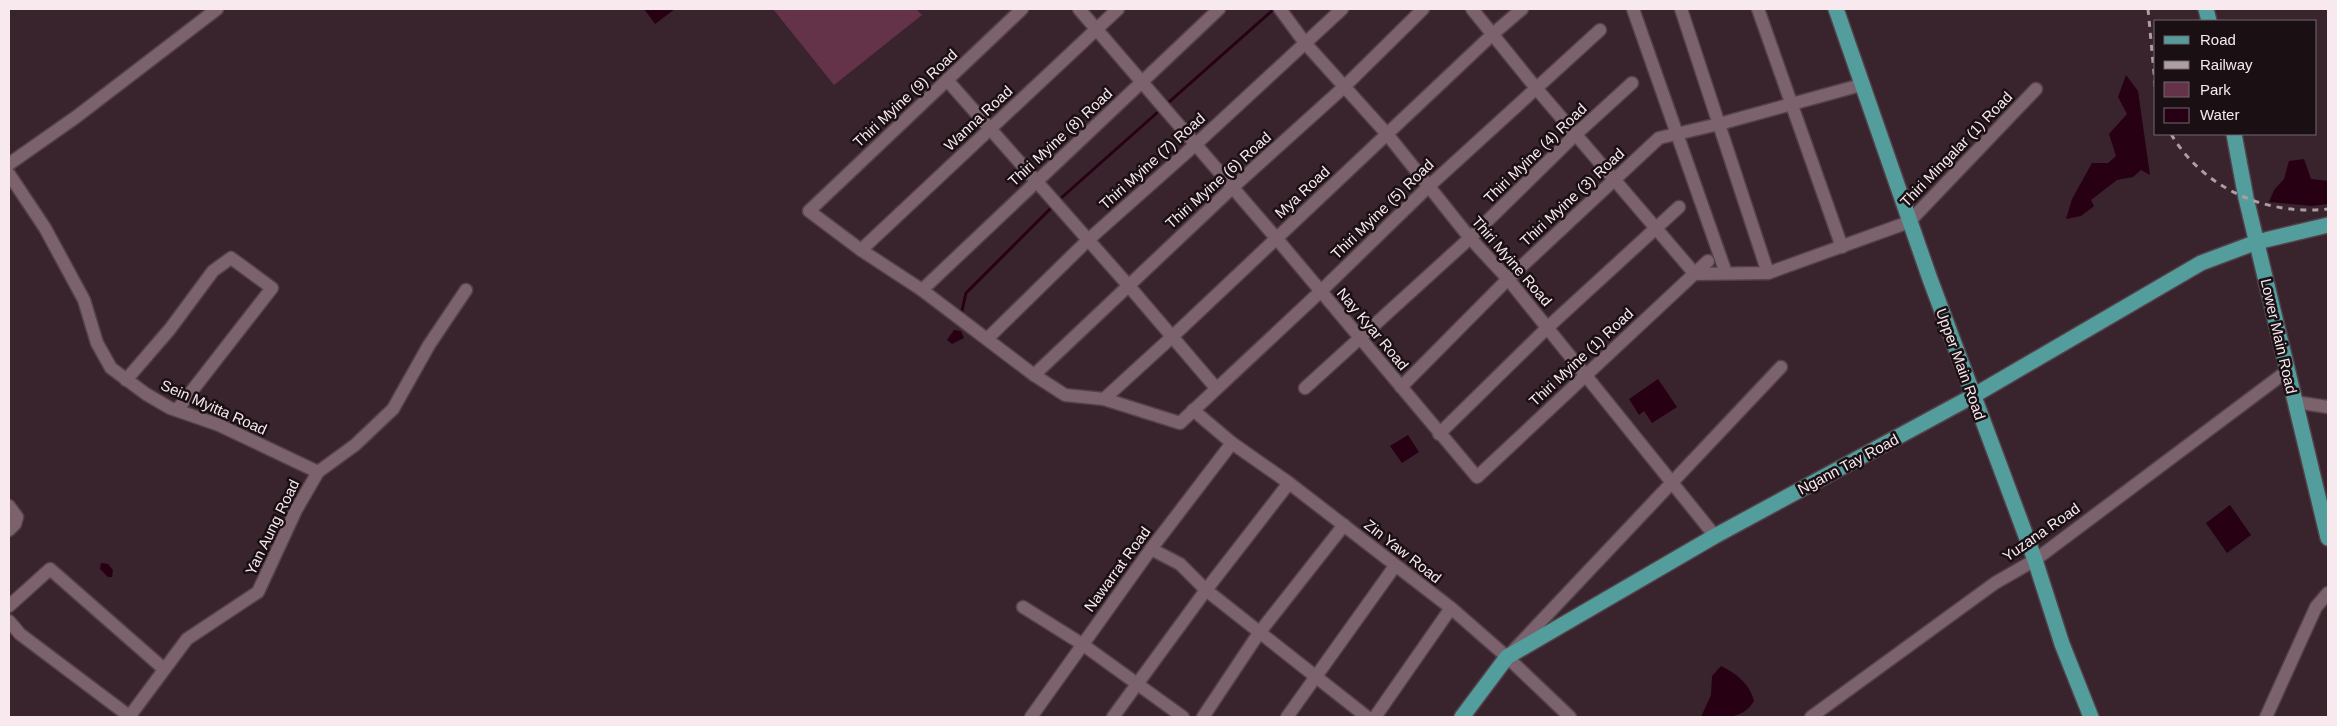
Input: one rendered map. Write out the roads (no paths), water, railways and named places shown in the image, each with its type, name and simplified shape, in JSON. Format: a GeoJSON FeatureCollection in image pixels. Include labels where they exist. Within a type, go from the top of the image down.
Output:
{"type":"FeatureCollection","features":[{"type":"Feature","properties":{"kind":"main road","name":"Upper Main Road"},"geometry":{"type":"LineString","coordinates":[[1836,9],[1909,222],[2035,560],[2062,644],[2092,717]]}},
{"type":"Feature","properties":{"kind":"main road","name":"Lower Main Road"},"geometry":{"type":"LineString","coordinates":[[2234,135],[2287,371],[2328,538]]}},
{"type":"Feature","properties":{"kind":"main road","name":"Ngann Tay Road"},"geometry":{"type":"LineString","coordinates":[[1462,717],[1508,657],[1715,536],[1973,396],[2201,263],[2257,242],[2328,225]]}},
{"type":"Feature","properties":{"kind":"street"},"geometry":{"type":"LineString","coordinates":[[9,164],[76,117],[217,9]]}},
{"type":"Feature","properties":{"kind":"street","name":"Thiri Myine (9) Road"},"geometry":{"type":"LineString","coordinates":[[861,250],[810,211],[1022,9]]}},
{"type":"Feature","properties":{"kind":"street","name":"Nay Kyar Road"},"geometry":{"type":"LineString","coordinates":[[1079,9],[1277,239],[1439,434]]}},
{"type":"Feature","properties":{"kind":"street","name":"Wanna Road"},"geometry":{"type":"LineString","coordinates":[[861,250],[1118,9]]}},
{"type":"Feature","properties":{"kind":"street","name":"Thiri Myine (8) Road"},"geometry":{"type":"LineString","coordinates":[[922,290],[1219,9]]}},
{"type":"Feature","properties":{"kind":"street","name":"Thiri Myine Road"},"geometry":{"type":"LineString","coordinates":[[1280,9],[1305,43],[1387,134],[1470,238],[1508,278],[1715,536]]}},
{"type":"Feature","properties":{"kind":"street","name":"Thiri Myine (7) Road"},"geometry":{"type":"LineString","coordinates":[[987,339],[1088,240],[1196,144],[1342,9]]}},
{"type":"Feature","properties":{"kind":"street","name":"Thiri Myine (6) Road"},"geometry":{"type":"LineString","coordinates":[[1034,375],[1128,284],[1344,87],[1423,9]]}},
{"type":"Feature","properties":{"kind":"street"},"geometry":{"type":"LineString","coordinates":[[1472,9],[1494,33],[1536,88],[1695,274]]}},
{"type":"Feature","properties":{"kind":"street","name":"Mya Road"},"geometry":{"type":"LineString","coordinates":[[1104,399],[1277,239],[1494,33],[1522,9]]}},
{"type":"Feature","properties":{"kind":"street"},"geometry":{"type":"LineString","coordinates":[[1633,9],[1726,273]]}},
{"type":"Feature","properties":{"kind":"street"},"geometry":{"type":"LineString","coordinates":[[1682,9],[1768,273]]}},
{"type":"Feature","properties":{"kind":"street"},"geometry":{"type":"LineString","coordinates":[[1758,9],[1842,247]]}},
{"type":"Feature","properties":{"kind":"street","name":"Thiri Myine (5) Road"},"geometry":{"type":"LineString","coordinates":[[1104,399],[1180,423],[1321,291],[1428,187],[1600,30]]}},
{"type":"Feature","properties":{"kind":"street"},"geometry":{"type":"LineString","coordinates":[[947,80],[1173,336],[1212,392],[1206,422]]}},
{"type":"Feature","properties":{"kind":"street","name":"Thiri Myine (4) Road"},"geometry":{"type":"LineString","coordinates":[[1305,388],[1470,238],[1575,134],[1632,83]]}},
{"type":"Feature","properties":{"kind":"street","name":"Thiri Myine (3) Road"},"geometry":{"type":"LineString","coordinates":[[1401,387],[1508,278],[1659,138],[1792,105],[1861,85]]}},
{"type":"Feature","properties":{"kind":"street","name":"Thiri Mingalar (1) Road"},"geometry":{"type":"LineString","coordinates":[[1695,274],[1768,273],[1909,222],[2036,89]]}},
{"type":"Feature","properties":{"kind":"street","name":"Sein Myitta Road"},"geometry":{"type":"LineString","coordinates":[[9,174],[45,228],[84,300],[97,343],[111,368],[146,394],[177,410],[219,425],[318,472]]}},
{"type":"Feature","properties":{"kind":"street"},"geometry":{"type":"LineString","coordinates":[[1439,434],[1548,328],[1678,207]]}},
{"type":"Feature","properties":{"kind":"street"},"geometry":{"type":"LineString","coordinates":[[861,250],[922,290],[1034,375],[1065,395],[1104,399]]}},
{"type":"Feature","properties":{"kind":"street"},"geometry":{"type":"LineString","coordinates":[[126,380],[170,329],[214,271],[231,258],[272,288],[177,410]]}},
{"type":"Feature","properties":{"kind":"street","name":"Thiri Myine (1) Road"},"geometry":{"type":"LineString","coordinates":[[1439,434],[1475,476],[1478,477],[1708,261]]}},
{"type":"Feature","properties":{"kind":"street","name":"Yan Aung Road"},"geometry":{"type":"LineString","coordinates":[[129,717],[187,639],[258,592],[296,510],[318,472],[355,445],[393,410],[429,345],[466,290]]}},
{"type":"Feature","properties":{"kind":"street"},"geometry":{"type":"LineString","coordinates":[[1508,657],[1781,367]]}},
{"type":"Feature","properties":{"kind":"street","name":"Yuzana Road"},"geometry":{"type":"LineString","coordinates":[[1811,717],[1995,582],[2035,560],[2287,371]]}},
{"type":"Feature","properties":{"kind":"street"},"geometry":{"type":"LineString","coordinates":[[2295,402],[2328,407]]}},
{"type":"Feature","properties":{"kind":"street","name":"Zin Yaw Road"},"geometry":{"type":"LineString","coordinates":[[1193,410],[1232,443],[1289,483],[1451,608],[1508,657],[1570,717]]}},
{"type":"Feature","properties":{"kind":"street","name":"Nawarrat Road"},"geometry":{"type":"LineString","coordinates":[[1031,717],[1151,549],[1232,443]]}},
{"type":"Feature","properties":{"kind":"street"},"geometry":{"type":"LineString","coordinates":[[1113,717],[1206,590],[1289,483]]}},
{"type":"Feature","properties":{"kind":"street"},"geometry":{"type":"LineString","coordinates":[[9,506],[17,516],[15,524],[9,530]]}},
{"type":"Feature","properties":{"kind":"street"},"geometry":{"type":"LineString","coordinates":[[1203,717],[1259,633],[1344,525]]}},
{"type":"Feature","properties":{"kind":"street"},"geometry":{"type":"LineString","coordinates":[[1151,549],[1180,564],[1206,590],[1367,717]]}},
{"type":"Feature","properties":{"kind":"street"},"geometry":{"type":"LineString","coordinates":[[1288,717],[1395,566]]}},
{"type":"Feature","properties":{"kind":"street"},"geometry":{"type":"LineString","coordinates":[[9,606],[50,569],[164,669]]}},
{"type":"Feature","properties":{"kind":"street"},"geometry":{"type":"LineString","coordinates":[[2266,717],[2316,607],[2328,593]]}},
{"type":"Feature","properties":{"kind":"street"},"geometry":{"type":"LineString","coordinates":[[1023,607],[1082,644],[1183,717]]}},
{"type":"Feature","properties":{"kind":"street"},"geometry":{"type":"LineString","coordinates":[[1375,717],[1451,608]]}},
{"type":"Feature","properties":{"kind":"street"},"geometry":{"type":"LineString","coordinates":[[9,621],[20,634],[129,717]]}},
{"type":"Feature","properties":{"kind":"water"},"geometry":{"type":"Polygon","coordinates":[[[644,9],[675,9],[655,24],[644,9]]]}},
{"type":"Feature","properties":{"kind":"water"},"geometry":{"type":"Polygon","coordinates":[[[2126,75],[2138,91],[2150,175],[2141,170],[2133,177],[2117,180],[2091,200],[2094,206],[2081,216],[2066,219],[2072,199],[2092,163],[2108,163],[2116,156],[2109,134],[2127,114],[2118,97],[2126,75]]]}},
{"type":"Feature","properties":{"kind":"water"},"geometry":{"type":"Polygon","coordinates":[[[2304,159],[2311,179],[2328,181],[2328,204],[2312,206],[2269,202],[2274,190],[2284,179],[2289,161],[2304,159]]]}},
{"type":"Feature","properties":{"kind":"water"},"geometry":{"type":"Polygon","coordinates":[[[954,330],[961,331],[964,338],[952,344],[947,340],[954,330]]]}},
{"type":"Feature","properties":{"kind":"water"},"geometry":{"type":"Polygon","coordinates":[[[1658,379],[1677,407],[1652,423],[1644,411],[1639,415],[1629,399],[1658,379]]]}},
{"type":"Feature","properties":{"kind":"water"},"geometry":{"type":"Polygon","coordinates":[[[1408,435],[1419,452],[1402,463],[1390,446],[1408,435]]]}},
{"type":"Feature","properties":{"kind":"water"},"geometry":{"type":"Polygon","coordinates":[[[2230,505],[2251,535],[2227,553],[2206,523],[2230,505]]]}},
{"type":"Feature","properties":{"kind":"water"},"geometry":{"type":"Polygon","coordinates":[[[101,563],[108,564],[113,570],[112,577],[108,577],[100,569],[101,563]]]}},
{"type":"Feature","properties":{"kind":"water"},"geometry":{"type":"Polygon","coordinates":[[[1721,666],[1742,680],[1749,689],[1754,701],[1744,712],[1737,715],[1701,717],[1711,695],[1712,676],[1721,666]]]}},
{"type":"Feature","properties":{"kind":"waterway"},"geometry":{"type":"LineString","coordinates":[[1169,102],[1274,9]]}},
{"type":"Feature","properties":{"kind":"waterway"},"geometry":{"type":"LineString","coordinates":[[1060,199],[1159,111]]}},
{"type":"Feature","properties":{"kind":"waterway"},"geometry":{"type":"LineString","coordinates":[[961,315],[966,293],[1052,207]]}},
{"type":"Feature","properties":{"kind":"railway"},"geometry":{"type":"LineString","coordinates":[[2148,9],[2154,73]]}},
{"type":"Feature","properties":{"kind":"railway"},"geometry":{"type":"LineString","coordinates":[[2172,135],[2184,153],[2200,169],[2218,183],[2238,194],[2260,203],[2282,208],[2328,209]]}}]}
